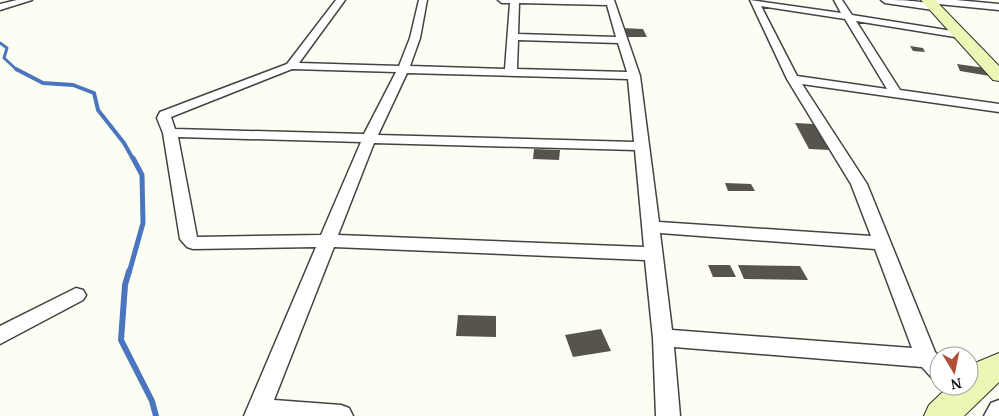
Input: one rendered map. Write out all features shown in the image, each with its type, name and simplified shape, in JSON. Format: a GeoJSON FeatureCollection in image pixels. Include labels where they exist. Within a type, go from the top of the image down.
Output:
{"type":"FeatureCollection","features":[{"type":"Feature","properties":{"kind":"street"},"geometry":{"type":"LineString","coordinates":[[0,7],[28,0]]}},
{"type":"Feature","properties":{"kind":"street"},"geometry":{"type":"LineString","coordinates":[[291,66],[342,0]]}},
{"type":"Feature","properties":{"kind":"street"},"geometry":{"type":"LineString","coordinates":[[341,416],[257,412],[329,241],[369,139],[403,69],[415,38],[423,0]]}},
{"type":"Feature","properties":{"kind":"street"},"geometry":{"type":"LineString","coordinates":[[502,0],[610,1],[634,76],[663,338],[668,416]]}},
{"type":"Feature","properties":{"kind":"street"},"geometry":{"type":"LineString","coordinates":[[511,72],[515,0]]}},
{"type":"Feature","properties":{"kind":"street"},"geometry":{"type":"LineString","coordinates":[[838,0],[895,92]]}},
{"type":"Feature","properties":{"kind":"street"},"geometry":{"type":"LineString","coordinates":[[885,0],[999,7]]}},
{"type":"Feature","properties":{"kind":"street"},"geometry":{"type":"LineString","coordinates":[[754,1],[850,18],[961,34]]}},
{"type":"Feature","properties":{"kind":"street"},"geometry":{"type":"LineString","coordinates":[[754,1],[793,79],[859,184],[929,354]]}},
{"type":"Feature","properties":{"kind":"street"},"geometry":{"type":"LineString","coordinates":[[930,2],[996,70]]}},
{"type":"Feature","properties":{"kind":"street"},"geometry":{"type":"LineString","coordinates":[[513,37],[622,40]]}},
{"type":"Feature","properties":{"kind":"street"},"geometry":{"type":"LineString","coordinates":[[634,76],[291,66],[166,114],[164,118],[170,134],[189,239],[193,243],[201,245],[329,241],[653,254]]}},
{"type":"Feature","properties":{"kind":"street"},"geometry":{"type":"LineString","coordinates":[[793,79],[999,108]]}},
{"type":"Feature","properties":{"kind":"street"},"geometry":{"type":"LineString","coordinates":[[170,134],[642,146]]}},
{"type":"Feature","properties":{"kind":"street"},"geometry":{"type":"LineString","coordinates":[[650,227],[883,243]]}},
{"type":"Feature","properties":{"kind":"street"},"geometry":{"type":"LineString","coordinates":[[0,336],[76,294]]}},
{"type":"Feature","properties":{"kind":"street"},"geometry":{"type":"LineString","coordinates":[[663,338],[929,364]]}},
{"type":"Feature","properties":{"kind":"street"},"geometry":{"type":"LineString","coordinates":[[979,377],[999,367]]}},
{"type":"Feature","properties":{"kind":"street"},"geometry":{"type":"LineString","coordinates":[[941,416],[957,396]]}},
{"type":"Feature","properties":{"kind":"street"},"geometry":{"type":"LineString","coordinates":[[996,416],[999,411]]}},
{"type":"Feature","properties":{"kind":"building"},"geometry":{"type":"Polygon","coordinates":[[[622,28],[643,29],[647,37],[627,37],[622,28]]]}},
{"type":"Feature","properties":{"kind":"building"},"geometry":{"type":"Polygon","coordinates":[[[910,46],[923,48],[925,52],[913,51],[910,46]]]}},
{"type":"Feature","properties":{"kind":"building"},"geometry":{"type":"Polygon","coordinates":[[[957,64],[985,68],[990,76],[960,71],[957,64]]]}},
{"type":"Feature","properties":{"kind":"building"},"geometry":{"type":"Polygon","coordinates":[[[795,123],[814,124],[830,150],[809,149],[795,123]]]}},
{"type":"Feature","properties":{"kind":"building"},"geometry":{"type":"Polygon","coordinates":[[[534,149],[560,150],[559,160],[533,159],[534,149]]]}},
{"type":"Feature","properties":{"kind":"building"},"geometry":{"type":"Polygon","coordinates":[[[725,183],[751,184],[755,191],[728,191],[725,183]]]}},
{"type":"Feature","properties":{"kind":"building"},"geometry":{"type":"Polygon","coordinates":[[[708,265],[730,265],[736,277],[713,277],[708,265]]]}},
{"type":"Feature","properties":{"kind":"building"},"geometry":{"type":"Polygon","coordinates":[[[738,265],[800,266],[808,280],[744,279],[738,265]]]}},
{"type":"Feature","properties":{"kind":"building"},"geometry":{"type":"Polygon","coordinates":[[[458,315],[496,316],[496,337],[456,336],[458,315]]]}},
{"type":"Feature","properties":{"kind":"building"},"geometry":{"type":"Polygon","coordinates":[[[601,329],[611,351],[573,357],[565,335],[601,329]]]}},
{"type":"Feature","properties":{"kind":"waterway"},"geometry":{"type":"LineString","coordinates":[[0,43],[7,48],[4,58],[17,70]]}},
{"type":"Feature","properties":{"kind":"waterway"},"geometry":{"type":"LineString","coordinates":[[16,69],[43,83],[73,85],[94,93],[98,110],[124,143],[133,159]]}},
{"type":"Feature","properties":{"kind":"waterway"},"geometry":{"type":"LineString","coordinates":[[129,273],[143,223],[142,175],[133,158]]}},
{"type":"Feature","properties":{"kind":"waterway"},"geometry":{"type":"LineString","coordinates":[[129,271],[125,285],[121,340],[152,401],[156,416]]}}]}
